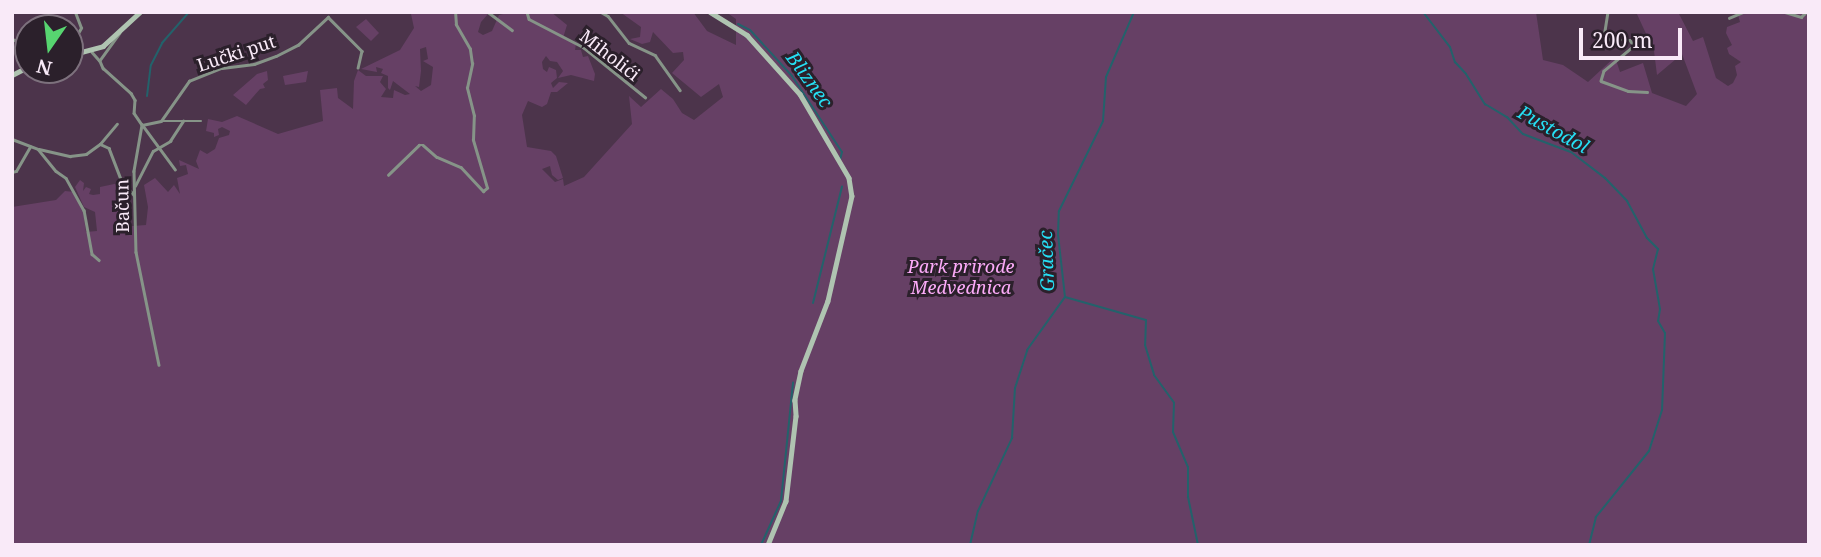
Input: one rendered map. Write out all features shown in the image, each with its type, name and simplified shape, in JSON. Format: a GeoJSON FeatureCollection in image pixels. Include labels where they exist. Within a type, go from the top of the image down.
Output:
{"type":"FeatureCollection","features":[{"type":"Feature","properties":{"kind":"main road"},"geometry":{"type":"LineString","coordinates":[[84,53],[92,52],[122,30],[140,12]]}},
{"type":"Feature","properties":{"kind":"main road"},"geometry":{"type":"LineString","coordinates":[[710,12],[747,35],[794,85],[849,178],[852,196],[828,301],[807,351],[799,382],[786,501],[768,545]]}},
{"type":"Feature","properties":{"kind":"street"},"geometry":{"type":"LineString","coordinates":[[388,175],[419,145],[423,145],[438,157],[461,167],[483,191],[488,188],[473,140],[474,116],[467,88],[470,49],[456,26],[455,12]]}},
{"type":"Feature","properties":{"kind":"street"},"geometry":{"type":"LineString","coordinates":[[488,12],[512,30]]}},
{"type":"Feature","properties":{"kind":"street","name":"Miholići"},"geometry":{"type":"LineString","coordinates":[[527,12],[529,19],[583,47],[645,97]]}},
{"type":"Feature","properties":{"kind":"street","name":"Miholići"},"geometry":{"type":"LineString","coordinates":[[601,12],[608,16],[629,43],[655,55],[680,90]]}},
{"type":"Feature","properties":{"kind":"street"},"geometry":{"type":"LineString","coordinates":[[1608,12],[1604,36],[1611,40],[1630,40],[1634,46],[1604,71],[1601,81],[1628,91],[1647,92]]}},
{"type":"Feature","properties":{"kind":"street"},"geometry":{"type":"LineString","coordinates":[[1729,18],[1743,12]]}},
{"type":"Feature","properties":{"kind":"street"},"geometry":{"type":"LineString","coordinates":[[1785,12],[1801,17],[1806,12]]}},
{"type":"Feature","properties":{"kind":"street"},"geometry":{"type":"LineString","coordinates":[[328,15],[362,51],[358,68]]}},
{"type":"Feature","properties":{"kind":"street","name":"Lučki put"},"geometry":{"type":"LineString","coordinates":[[161,121],[189,81],[222,68],[254,64],[276,56],[298,45],[328,15]]}},
{"type":"Feature","properties":{"kind":"street"},"geometry":{"type":"LineString","coordinates":[[100,61],[122,30]]}},
{"type":"Feature","properties":{"kind":"street","name":"Bačun"},"geometry":{"type":"LineString","coordinates":[[92,52],[103,68],[131,93],[135,100],[134,113],[142,125],[134,171],[136,252],[159,365]]}},
{"type":"Feature","properties":{"kind":"street"},"geometry":{"type":"LineString","coordinates":[[174,170],[142,125],[161,121],[201,121]]}},
{"type":"Feature","properties":{"kind":"street"},"geometry":{"type":"LineString","coordinates":[[135,187],[146,163],[157,149],[170,141],[183,121]]}},
{"type":"Feature","properties":{"kind":"street"},"geometry":{"type":"LineString","coordinates":[[12,139],[38,149],[78,155],[92,151],[117,124]]}},
{"type":"Feature","properties":{"kind":"street"},"geometry":{"type":"LineString","coordinates":[[100,144],[109,148],[121,179],[134,195]]}},
{"type":"Feature","properties":{"kind":"street"},"geometry":{"type":"LineString","coordinates":[[12,172],[16,171],[30,147]]}},
{"type":"Feature","properties":{"kind":"street"},"geometry":{"type":"LineString","coordinates":[[38,149],[74,189],[84,210],[92,254],[99,260]]}},
{"type":"Feature","properties":{"kind":"green space","name":"Park prirode Medvednica"},"geometry":{"type":"Polygon","coordinates":[[[486,12],[488,14],[481,22],[478,32],[483,35],[492,31],[499,15],[511,12],[551,12],[567,25],[563,38],[576,44],[575,50],[581,50],[583,57],[588,56],[595,74],[594,81],[571,75],[558,78],[563,71],[557,62],[550,61],[546,56],[542,62],[543,69],[547,72],[549,67],[556,70],[557,78],[551,83],[553,88],[559,82],[568,83],[557,92],[551,92],[547,104],[542,107],[528,101],[522,115],[527,147],[551,151],[556,156],[563,178],[558,180],[552,175],[550,166],[542,169],[555,182],[563,179],[564,186],[584,177],[632,124],[629,96],[641,107],[661,89],[673,99],[682,113],[694,120],[723,97],[719,84],[701,97],[672,73],[684,60],[683,52],[673,53],[653,32],[650,42],[642,44],[630,39],[640,37],[641,27],[620,12],[693,12],[707,31],[736,45],[736,19],[726,12],[1536,12],[1543,60],[1563,65],[1588,82],[1615,57],[1620,72],[1643,63],[1652,93],[1686,106],[1697,94],[1682,54],[1657,75],[1654,51],[1636,12],[1678,12],[1693,41],[1703,37],[1716,78],[1728,86],[1737,75],[1735,66],[1741,62],[1729,54],[1727,48],[1732,45],[1726,33],[1727,27],[1740,22],[1738,15],[1746,12],[1809,12],[1809,545],[12,545],[12,207],[56,200],[65,191],[74,192],[83,211],[86,232],[97,231],[95,212],[84,207],[75,187],[80,180],[84,183],[83,191],[86,187],[91,189],[89,194],[93,195],[100,194],[100,187],[119,183],[125,190],[120,192],[120,227],[146,225],[148,207],[144,185],[155,178],[168,192],[174,185],[180,194],[177,178],[188,174],[186,165],[180,166],[179,160],[199,169],[196,161],[200,150],[207,154],[215,149],[219,138],[229,135],[230,131],[222,127],[218,129],[219,135],[214,137],[214,133],[206,131],[208,119],[222,122],[237,116],[278,134],[323,121],[320,90],[337,88],[338,98],[353,109],[354,81],[358,70],[366,76],[383,76],[380,82],[386,89],[381,97],[393,98],[394,90],[405,95],[410,94],[393,81],[390,90],[388,76],[381,73],[383,69],[376,67],[377,72],[361,69],[400,50],[414,28],[411,14],[486,12]],[[426,47],[420,49],[419,87],[415,86],[421,91],[431,85],[433,67],[423,61],[428,59],[426,47]]]}},
{"type":"Feature","properties":{"kind":"green space"},"geometry":{"type":"Polygon","coordinates":[[[366,19],[379,33],[371,41],[356,27],[366,19]]]}},
{"type":"Feature","properties":{"kind":"green space"},"geometry":{"type":"Polygon","coordinates":[[[267,71],[268,80],[263,84],[265,88],[260,89],[246,105],[233,95],[257,74],[267,71]]]}},
{"type":"Feature","properties":{"kind":"green space"},"geometry":{"type":"Polygon","coordinates":[[[308,71],[306,82],[285,85],[283,76],[308,71]]]}},
{"type":"Feature","properties":{"kind":"waterway"},"geometry":{"type":"LineString","coordinates":[[147,96],[151,65],[162,43],[189,12]]}},
{"type":"Feature","properties":{"kind":"waterway","name":"Gračec"},"geometry":{"type":"LineString","coordinates":[[970,545],[978,511],[1012,438],[1015,388],[1027,350],[1065,297],[1058,235],[1059,211],[1103,121],[1106,77],[1134,12]]}},
{"type":"Feature","properties":{"kind":"waterway","name":"Pustodol"},"geometry":{"type":"LineString","coordinates":[[1423,12],[1450,47],[1455,62],[1485,104],[1507,117],[1523,134],[1571,152],[1605,178],[1627,201],[1647,238],[1658,249],[1653,269],[1660,309],[1658,321],[1665,333],[1662,410],[1649,451],[1596,517],[1589,545]]}},
{"type":"Feature","properties":{"kind":"waterway","name":"Bliznec"},"geometry":{"type":"LineString","coordinates":[[738,24],[750,30],[792,76],[842,152],[840,160]]}},
{"type":"Feature","properties":{"kind":"waterway","name":"Bliznec"},"geometry":{"type":"LineString","coordinates":[[813,303],[842,187]]}},
{"type":"Feature","properties":{"kind":"waterway"},"geometry":{"type":"LineString","coordinates":[[1065,297],[1146,320],[1145,345],[1154,375],[1174,403],[1173,432],[1188,467],[1188,497],[1198,545]]}},
{"type":"Feature","properties":{"kind":"waterway","name":"Bliznec"},"geometry":{"type":"LineString","coordinates":[[761,545],[781,501],[793,383]]}}]}
